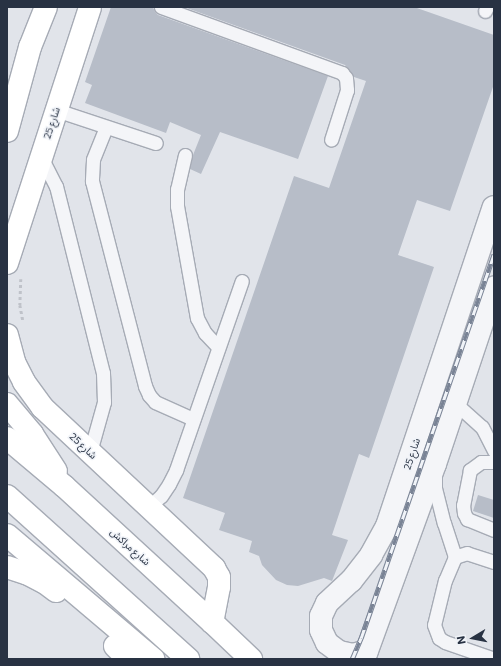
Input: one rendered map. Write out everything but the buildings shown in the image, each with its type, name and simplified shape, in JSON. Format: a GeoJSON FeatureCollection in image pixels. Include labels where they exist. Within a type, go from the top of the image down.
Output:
{"type":"FeatureCollection","features":[{"type":"Feature","properties":{"kind":"main road"},"geometry":{"type":"LineString","coordinates":[[30,47],[35,7]]}},
{"type":"Feature","properties":{"kind":"main road"},"geometry":{"type":"LineString","coordinates":[[7,131],[30,47],[46,7]]}},
{"type":"Feature","properties":{"kind":"main road","name":"شارع 25"},"geometry":{"type":"LineString","coordinates":[[15,267],[41,156],[90,7]]}},
{"type":"Feature","properties":{"kind":"main road","name":"شارع 25"},"geometry":{"type":"LineString","coordinates":[[15,329],[15,364],[24,382],[42,407],[214,568],[219,577],[219,587],[212,622]]}},
{"type":"Feature","properties":{"kind":"main road"},"geometry":{"type":"LineString","coordinates":[[7,404],[32,434],[49,459],[64,486]]}},
{"type":"Feature","properties":{"kind":"main road","name":"شارع مراكش"},"geometry":{"type":"LineString","coordinates":[[7,438],[64,486],[251,659]]}},
{"type":"Feature","properties":{"kind":"main road"},"geometry":{"type":"LineString","coordinates":[[7,496],[188,659]]}},
{"type":"Feature","properties":{"kind":"main road"},"geometry":{"type":"LineString","coordinates":[[7,535],[153,659]]}},
{"type":"Feature","properties":{"kind":"main road"},"geometry":{"type":"LineString","coordinates":[[7,567],[26,573],[44,582],[60,594],[124,655]]}},
{"type":"Feature","properties":{"kind":"street","name":"شارع 25"},"geometry":{"type":"LineString","coordinates":[[494,207],[387,526],[371,555],[351,581],[327,603],[321,616],[321,630],[324,637],[328,643],[339,652],[353,655],[365,655],[435,464],[494,288]]}},
{"type":"Feature","properties":{"kind":"street"},"geometry":{"type":"LineString","coordinates":[[398,495],[424,492]]}},
{"type":"Feature","properties":{"kind":"lane"},"geometry":{"type":"LineString","coordinates":[[161,7],[342,73],[346,78],[347,90],[331,140]]}},
{"type":"Feature","properties":{"kind":"lane"},"geometry":{"type":"LineString","coordinates":[[56,110],[156,144]]}},
{"type":"Feature","properties":{"kind":"lane"},"geometry":{"type":"LineString","coordinates":[[106,126],[93,160],[92,181],[145,386],[148,395],[155,402],[193,419]]}},
{"type":"Feature","properties":{"kind":"lane"},"geometry":{"type":"LineString","coordinates":[[185,154],[177,189],[177,206],[197,318],[205,333],[218,348]]}},
{"type":"Feature","properties":{"kind":"lane"},"geometry":{"type":"LineString","coordinates":[[41,156],[56,186],[103,374],[104,402],[90,452]]}},
{"type":"Feature","properties":{"kind":"lane"},"geometry":{"type":"LineString","coordinates":[[149,507],[161,496],[169,484],[242,281]]}},
{"type":"Feature","properties":{"kind":"lane"},"geometry":{"type":"LineString","coordinates":[[456,403],[482,427],[494,450]]}},
{"type":"Feature","properties":{"kind":"lane"},"geometry":{"type":"LineString","coordinates":[[494,462],[481,462],[470,470],[463,505],[464,513],[467,519],[494,530]]}},
{"type":"Feature","properties":{"kind":"lane"},"geometry":{"type":"LineString","coordinates":[[435,464],[435,488],[455,557],[445,580],[435,618],[435,632],[445,642],[494,659]]}},
{"type":"Feature","properties":{"kind":"lane"},"geometry":{"type":"LineString","coordinates":[[455,557],[467,553],[494,562]]}},
{"type":"Feature","properties":{"kind":"path"},"geometry":{"type":"LineString","coordinates":[[15,267],[20,293],[15,329]]}},
{"type":"Feature","properties":{"kind":"railway"},"geometry":{"type":"LineString","coordinates":[[352,659],[361,638],[494,254]]}}]}
